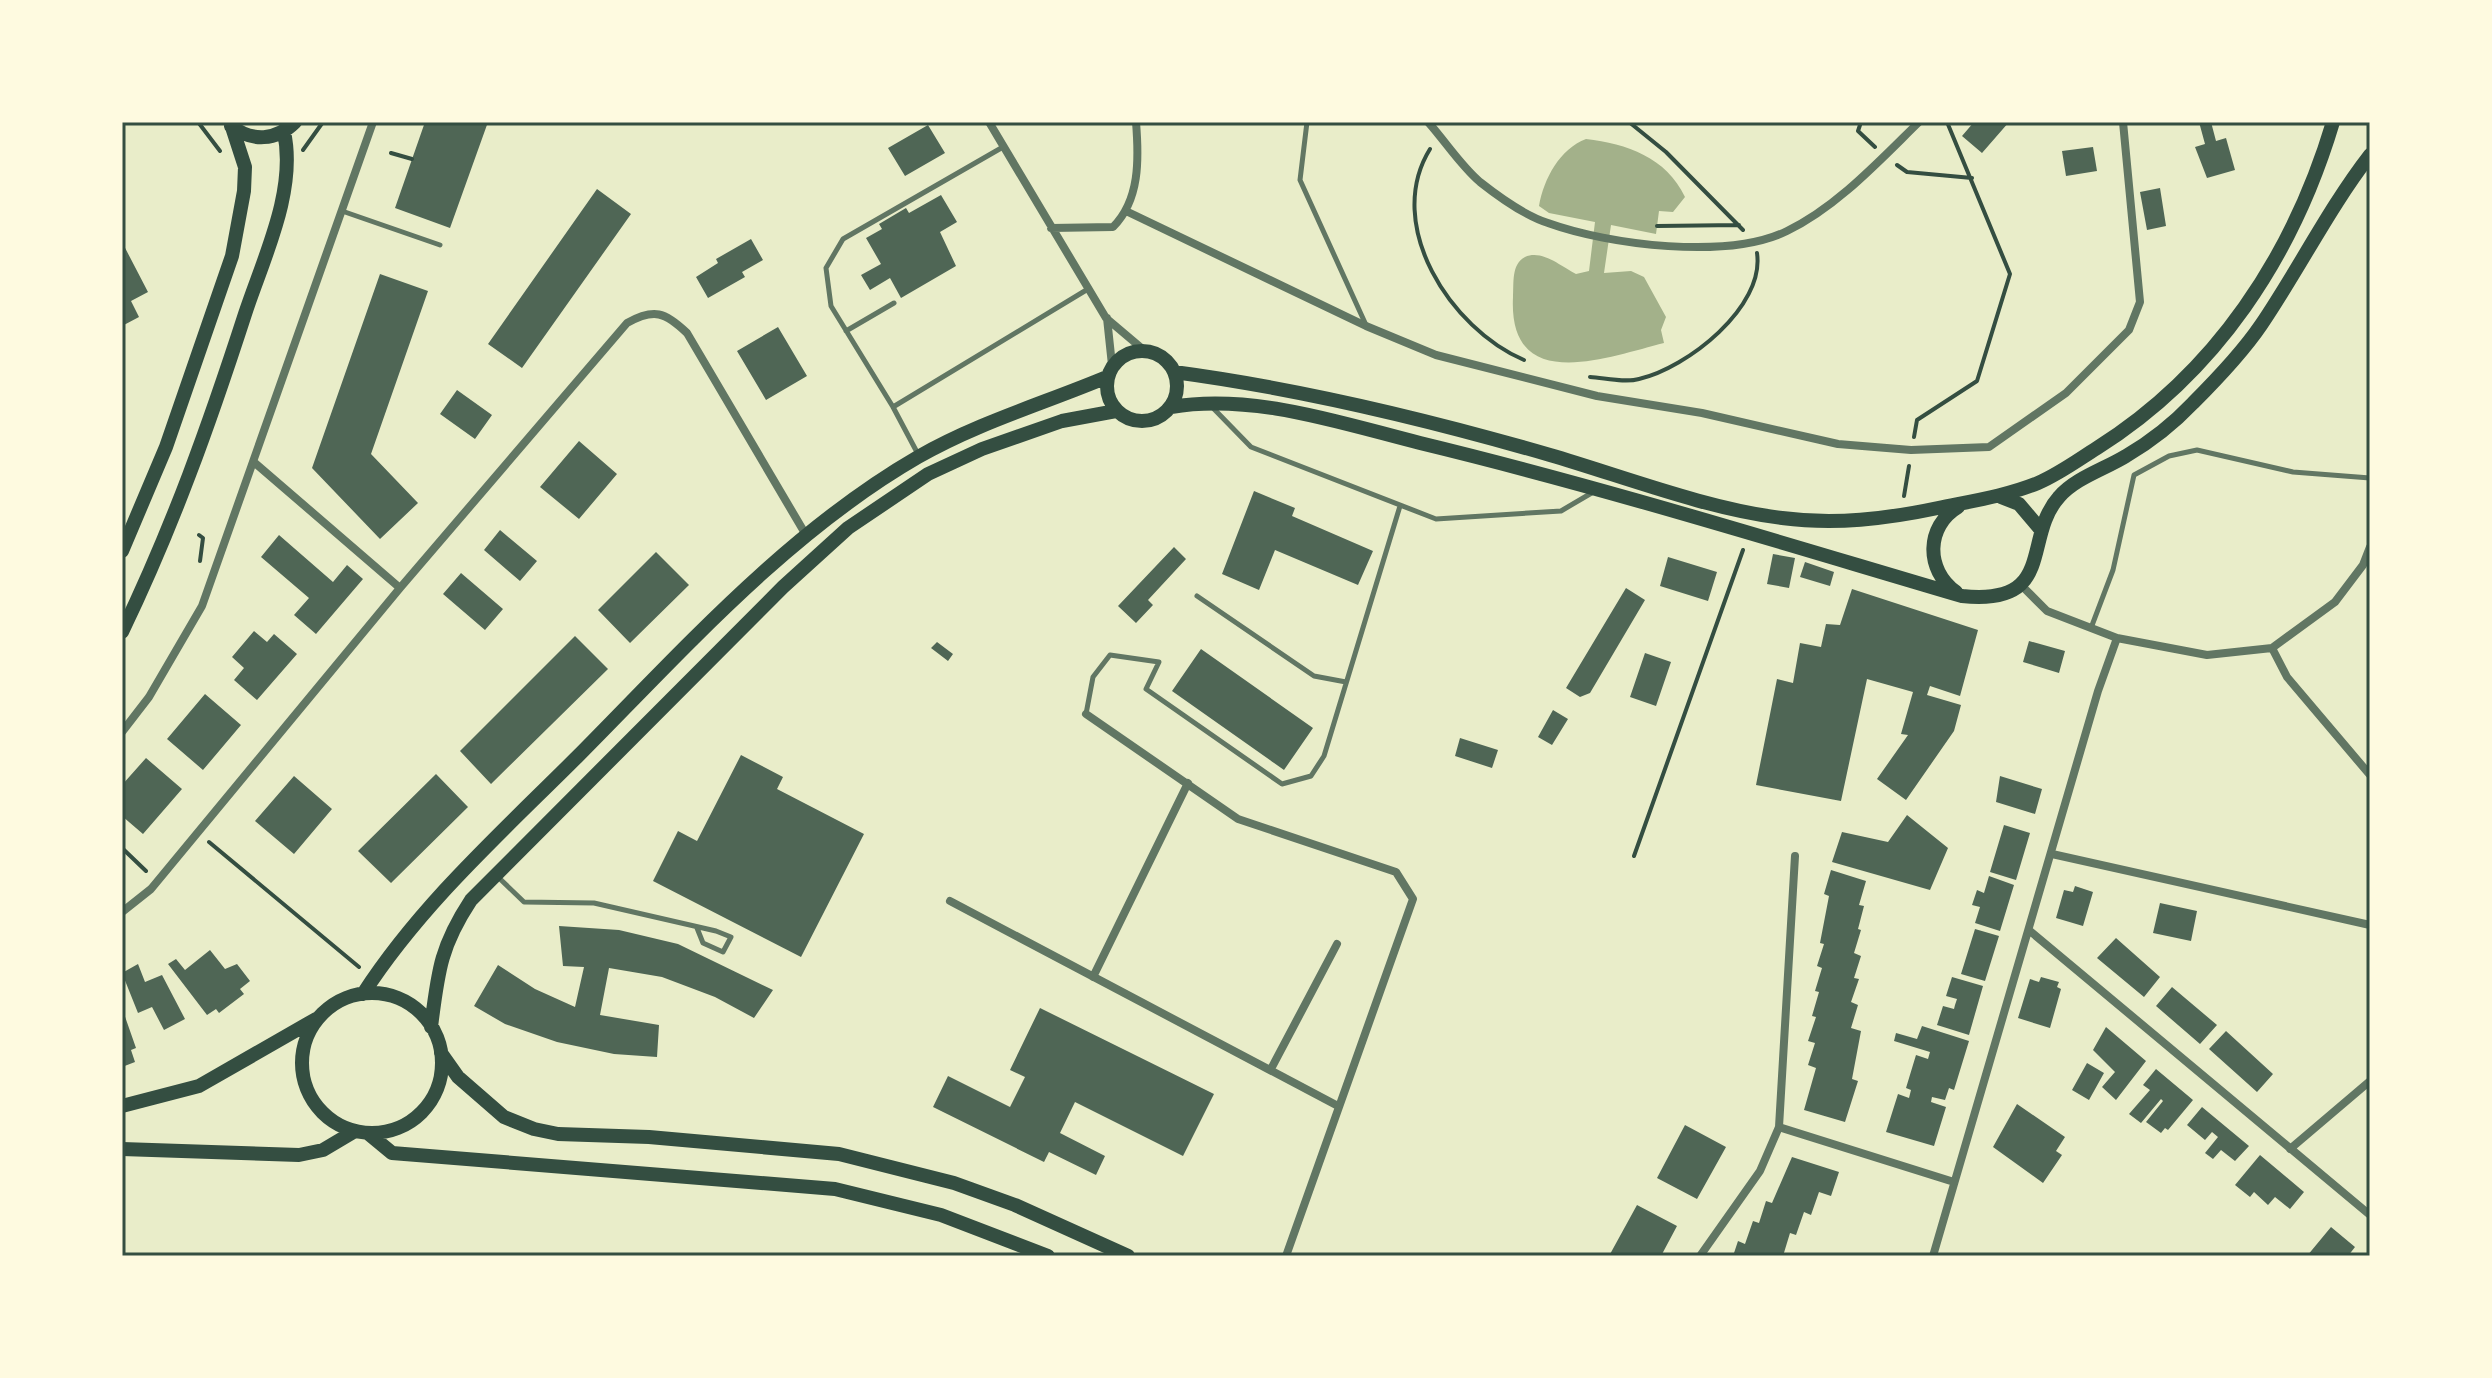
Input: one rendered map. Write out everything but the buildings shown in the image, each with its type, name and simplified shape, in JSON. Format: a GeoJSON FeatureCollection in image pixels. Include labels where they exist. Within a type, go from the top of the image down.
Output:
{"type":"FeatureCollection","features":[{"type":"Feature","properties":{"kind":"main road"},"geometry":{"type":"LineString","coordinates":[[1174,372],[1261,383],[1405,416],[1758,515],[1866,521],[2001,497],[2052,476],[2115,437],[2180,386],[2200,365],[2234,323],[2285,245],[2322,160],[2333,122]]}},
{"type":"Feature","properties":{"kind":"main road"},"geometry":{"type":"LineString","coordinates":[[122,632],[192,475],[278,214],[289,127],[257,138],[230,124]]}},
{"type":"Feature","properties":{"kind":"main road"},"geometry":{"type":"LineString","coordinates":[[122,551],[166,447],[232,256],[244,191],[245,167],[230,124]]}},
{"type":"Feature","properties":{"kind":"main road"},"geometry":{"type":"LineString","coordinates":[[1110,371],[1109,401],[1116,411],[1138,422],[1150,421],[1171,407],[1206,401],[1326,420],[1749,532],[1962,596],[1989,596],[2019,583],[2033,569],[2041,530],[2060,495],[2159,434],[2228,367],[2260,327],[2337,202],[2370,155]]}},
{"type":"Feature","properties":{"kind":"main road"},"geometry":{"type":"LineString","coordinates":[[363,994],[458,877],[649,685],[836,510],[919,456],[1110,371],[1122,357],[1145,351],[1157,354],[1174,372],[1176,396],[1171,407]]}},
{"type":"Feature","properties":{"kind":"main road"},"geometry":{"type":"LineString","coordinates":[[431,1027],[440,959],[451,930],[471,900],[783,587],[848,528],[928,474],[982,449],[1062,421],[1116,411]]}},
{"type":"Feature","properties":{"kind":"main road"},"geometry":{"type":"LineString","coordinates":[[2001,497],[2019,504],[2041,530]]}},
{"type":"Feature","properties":{"kind":"main road"},"geometry":{"type":"LineString","coordinates":[[1962,596],[1942,576],[1933,544],[1942,520],[1966,503]]}},
{"type":"Feature","properties":{"kind":"main road"},"geometry":{"type":"LineString","coordinates":[[122,1106],[199,1086],[319,1017],[339,1002],[363,994],[402,1000],[419,1011],[431,1027],[441,1053],[458,1077],[504,1117],[534,1129],[558,1134],[649,1137],[839,1154],[954,1183],[1128,1256]]}},
{"type":"Feature","properties":{"kind":"main road"},"geometry":{"type":"LineString","coordinates":[[319,1017],[308,1036],[302,1058],[304,1080],[313,1101],[328,1118],[362,1132],[392,1153],[835,1189],[941,1215],[1048,1256]]}},
{"type":"Feature","properties":{"kind":"main road"},"geometry":{"type":"LineString","coordinates":[[122,1149],[299,1155],[323,1150],[362,1132],[399,1128],[424,1110],[436,1093],[441,1073],[441,1053]]}},
{"type":"Feature","properties":{"kind":"street"},"geometry":{"type":"LineString","coordinates":[[122,732],[149,697],[202,606],[373,122]]}},
{"type":"Feature","properties":{"kind":"street"},"geometry":{"type":"LineString","coordinates":[[989,122],[1106,318],[1145,351]]}},
{"type":"Feature","properties":{"kind":"street"},"geometry":{"type":"LineString","coordinates":[[1051,228],[1113,227],[1128,212],[1139,158],[1136,122]]}},
{"type":"Feature","properties":{"kind":"street"},"geometry":{"type":"LineString","coordinates":[[1428,122],[1479,181],[1547,223],[1655,246],[1690,248],[1756,242],[1788,231],[1828,204],[1919,122]]}},
{"type":"Feature","properties":{"kind":"street"},"geometry":{"type":"LineString","coordinates":[[1128,212],[1366,326],[1436,355],[1597,396],[1702,413],[1838,444],[1911,450],[1989,447],[2066,393],[2129,330],[2140,302],[2123,122]]}},
{"type":"Feature","properties":{"kind":"street"},"geometry":{"type":"LineString","coordinates":[[122,912],[158,881],[400,588],[627,323],[646,313],[670,317],[687,333],[806,535]]}},
{"type":"Feature","properties":{"kind":"street"},"geometry":{"type":"LineString","coordinates":[[1106,318],[1110,371]]}},
{"type":"Feature","properties":{"kind":"street"},"geometry":{"type":"LineString","coordinates":[[255,463],[400,588]]}},
{"type":"Feature","properties":{"kind":"street"},"geometry":{"type":"LineString","coordinates":[[2019,583],[2047,611],[2117,638],[2207,655],[2272,648],[2335,602],[2366,568],[2370,547]]}},
{"type":"Feature","properties":{"kind":"street"},"geometry":{"type":"LineString","coordinates":[[1933,1256],[2098,691],[2117,638]]}},
{"type":"Feature","properties":{"kind":"street"},"geometry":{"type":"LineString","coordinates":[[2272,648],[2287,677],[2370,775]]}},
{"type":"Feature","properties":{"kind":"street"},"geometry":{"type":"LineString","coordinates":[[1086,714],[1238,819],[1396,872],[1413,899],[1286,1256]]}},
{"type":"Feature","properties":{"kind":"street"},"geometry":{"type":"LineString","coordinates":[[1093,977],[1188,783]]}},
{"type":"Feature","properties":{"kind":"street"},"geometry":{"type":"LineString","coordinates":[[2052,854],[2370,925]]}},
{"type":"Feature","properties":{"kind":"street"},"geometry":{"type":"LineString","coordinates":[[1700,1256],[1760,1171],[1779,1127],[1795,856]]}},
{"type":"Feature","properties":{"kind":"street"},"geometry":{"type":"LineString","coordinates":[[950,901],[1338,1106]]}},
{"type":"Feature","properties":{"kind":"street"},"geometry":{"type":"LineString","coordinates":[[2030,931],[2370,1215]]}},
{"type":"Feature","properties":{"kind":"street"},"geometry":{"type":"LineString","coordinates":[[1271,1069],[1337,944]]}},
{"type":"Feature","properties":{"kind":"street"},"geometry":{"type":"LineString","coordinates":[[2290,1149],[2370,1081]]}},
{"type":"Feature","properties":{"kind":"street"},"geometry":{"type":"LineString","coordinates":[[1779,1127],[1954,1182]]}},
{"type":"Feature","properties":{"kind":"lane"},"geometry":{"type":"LineString","coordinates":[[1307,122],[1300,180],[1366,326]]}},
{"type":"Feature","properties":{"kind":"lane"},"geometry":{"type":"LineString","coordinates":[[919,456],[831,306],[826,268],[843,239],[1004,147]]}},
{"type":"Feature","properties":{"kind":"lane"},"geometry":{"type":"LineString","coordinates":[[342,211],[440,245]]}},
{"type":"Feature","properties":{"kind":"lane"},"geometry":{"type":"LineString","coordinates":[[893,407],[1088,289]]}},
{"type":"Feature","properties":{"kind":"lane"},"geometry":{"type":"LineString","coordinates":[[846,331],[894,303]]}},
{"type":"Feature","properties":{"kind":"lane"},"geometry":{"type":"LineString","coordinates":[[1206,401],[1251,447],[1436,519],[1561,511],[1597,490]]}},
{"type":"Feature","properties":{"kind":"lane"},"geometry":{"type":"LineString","coordinates":[[2091,628],[2113,570],[2134,475],[2169,456],[2197,450],[2293,472],[2370,478]]}},
{"type":"Feature","properties":{"kind":"lane"},"geometry":{"type":"LineString","coordinates":[[1086,714],[1093,677],[1110,655],[1159,662],[1146,689],[1282,784],[1311,776],[1324,756],[1400,506]]}},
{"type":"Feature","properties":{"kind":"lane"},"geometry":{"type":"LineString","coordinates":[[1197,596],[1314,676],[1346,682]]}},
{"type":"Feature","properties":{"kind":"lane"},"geometry":{"type":"LineString","coordinates":[[496,875],[524,902],[594,903],[697,928],[731,937],[723,952],[703,943],[697,928]]}},
{"type":"Feature","properties":{"kind":"path"},"geometry":{"type":"LineString","coordinates":[[198,122],[201,131]]}},
{"type":"Feature","properties":{"kind":"path"},"geometry":{"type":"LineString","coordinates":[[1578,376],[1635,380],[1666,371],[1697,353],[1748,296],[1760,271],[1756,242],[1666,152],[1629,122]]}},
{"type":"Feature","properties":{"kind":"path"},"geometry":{"type":"LineString","coordinates":[[1861,122],[1858,131],[1884,156],[1907,172],[1972,178]]}},
{"type":"Feature","properties":{"kind":"path"},"geometry":{"type":"LineString","coordinates":[[1900,516],[1917,420],[1977,381],[2010,274],[1947,122]]}},
{"type":"Feature","properties":{"kind":"path"},"geometry":{"type":"LineString","coordinates":[[1439,135],[1419,168],[1416,214],[1428,265],[1459,315],[1500,350],[1526,361]]}},
{"type":"Feature","properties":{"kind":"path"},"geometry":{"type":"LineString","coordinates":[[391,153],[412,159]]}},
{"type":"Feature","properties":{"kind":"path"},"geometry":{"type":"LineString","coordinates":[[1657,226],[1739,225]]}},
{"type":"Feature","properties":{"kind":"path"},"geometry":{"type":"LineString","coordinates":[[1634,856],[1749,532]]}},
{"type":"Feature","properties":{"kind":"path"},"geometry":{"type":"LineString","coordinates":[[199,535],[203,538],[199,566]]}},
{"type":"Feature","properties":{"kind":"path"},"geometry":{"type":"LineString","coordinates":[[197,833],[373,978]]}},
{"type":"Feature","properties":{"kind":"path"},"geometry":{"type":"LineString","coordinates":[[122,848],[158,881]]}},
{"type":"Feature","properties":{"kind":"shaded area"},"geometry":{"type":"Polygon","coordinates":[[[1586,139],[1630,149],[1656,162],[1677,183],[1685,197],[1673,212],[1659,211],[1656,234],[1611,225],[1604,273],[1631,271],[1644,277],[1666,317],[1661,330],[1664,343],[1590,361],[1544,359],[1527,348],[1516,328],[1513,297],[1515,269],[1525,257],[1538,255],[1576,274],[1589,271],[1595,222],[1549,213],[1539,206],[1545,185],[1561,157],[1586,139]]]}}]}
